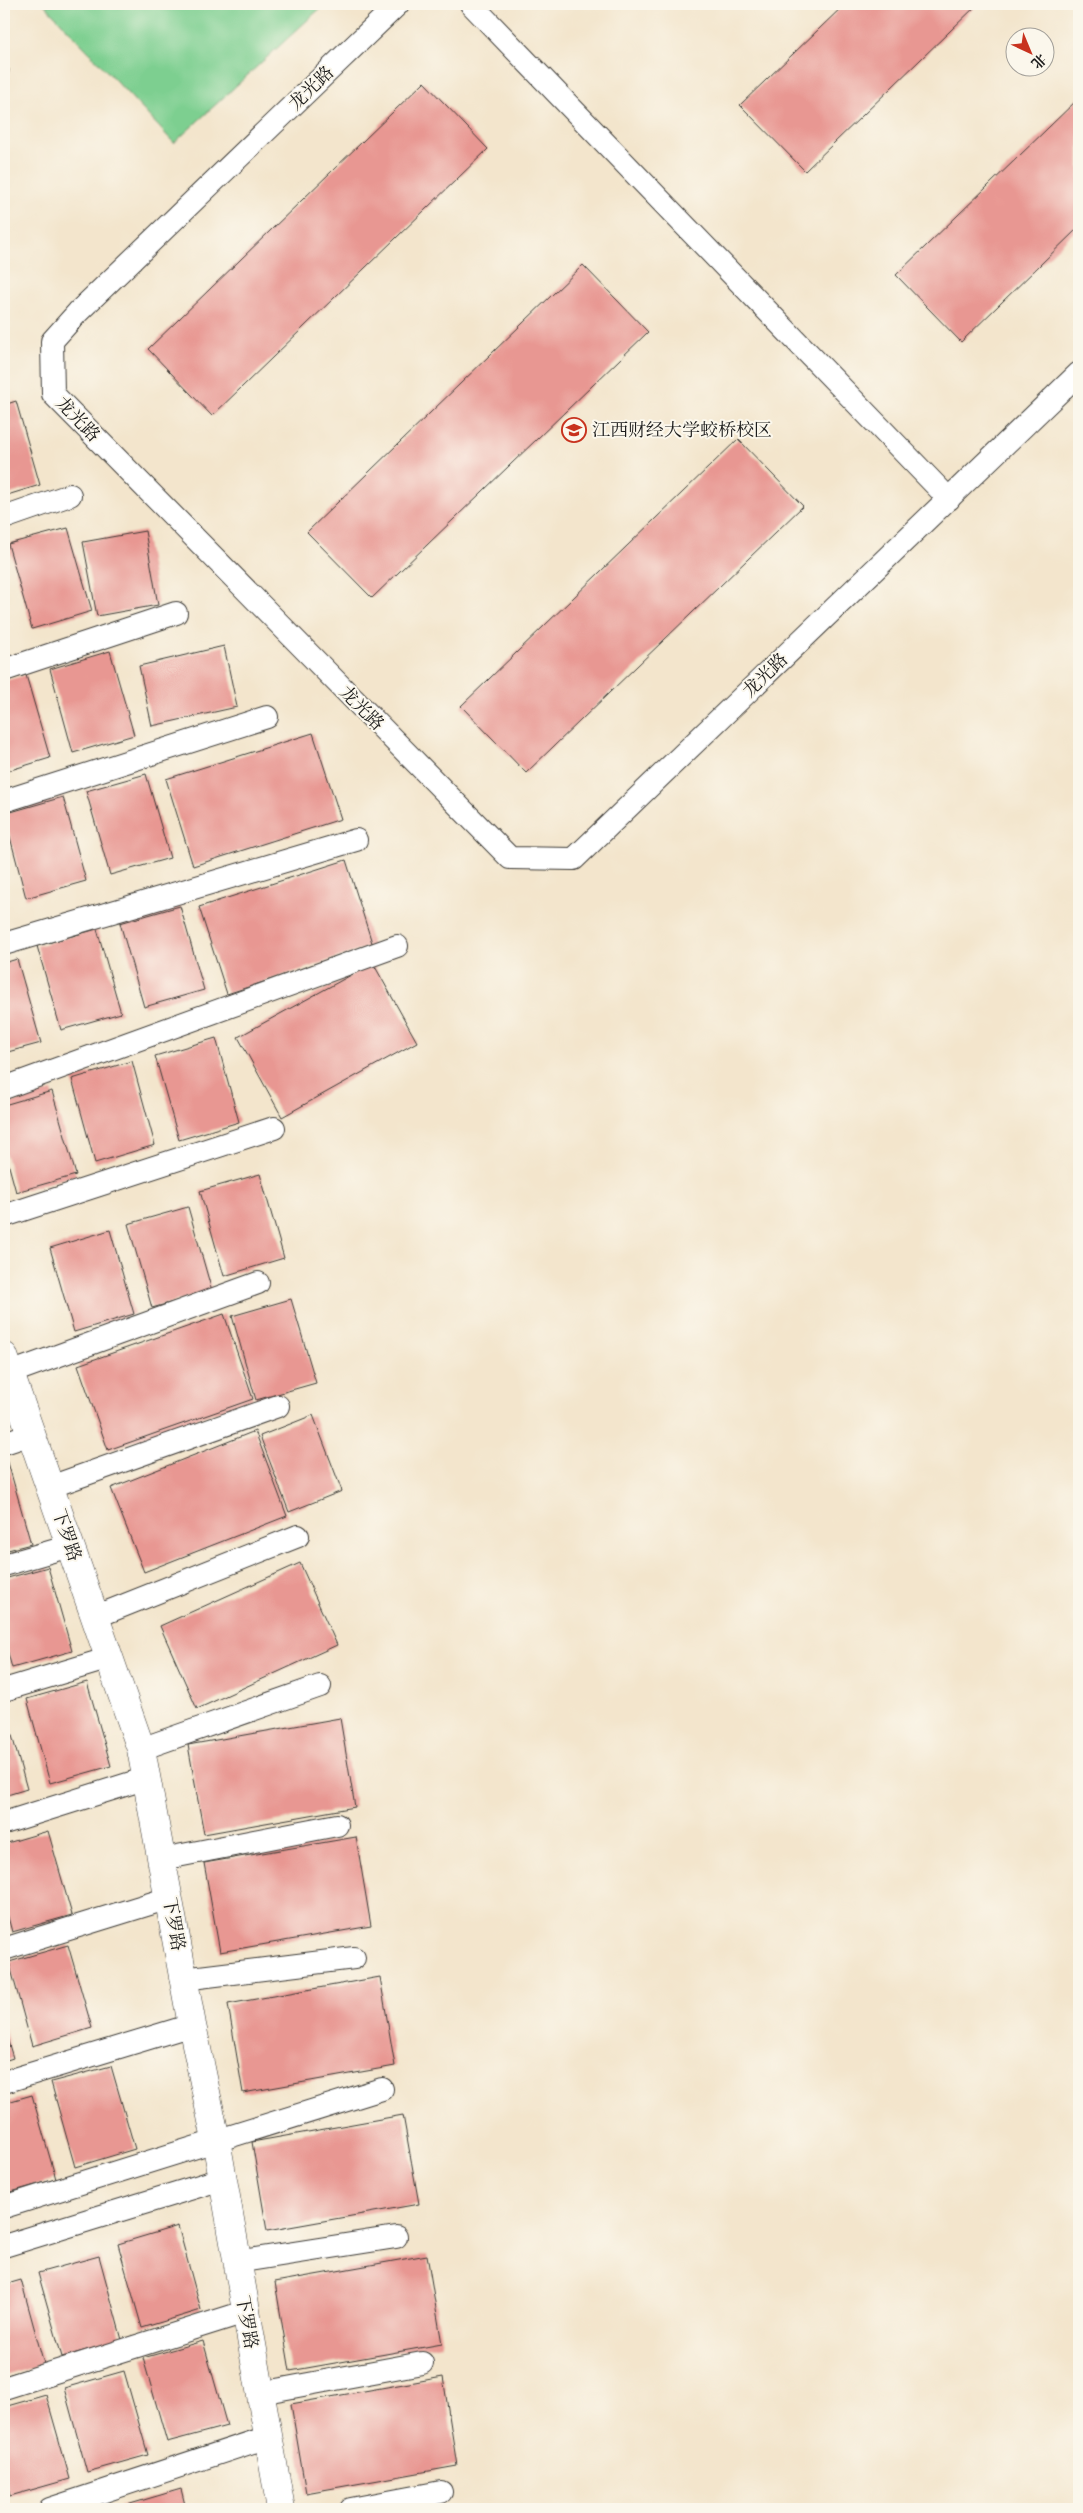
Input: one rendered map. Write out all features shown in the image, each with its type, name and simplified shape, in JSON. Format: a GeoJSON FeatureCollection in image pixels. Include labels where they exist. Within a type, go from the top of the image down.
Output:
{"type":"FeatureCollection","features":[{"type":"Feature","properties":{"kind":"street","name":"下罗路"},"geometry":{"type":"LineString","coordinates":[[7,1364],[141,1749],[183,1979],[216,2140],[281,2509]]}},
{"type":"Feature","properties":{"kind":"lane","name":"龙光路"},"geometry":{"type":"LineString","coordinates":[[398,4],[78,312],[52,342],[54,394],[510,858],[574,859],[1079,373]]}},
{"type":"Feature","properties":{"kind":"lane"},"geometry":{"type":"LineString","coordinates":[[471,4],[949,498]]}},
{"type":"Feature","properties":{"kind":"lane"},"geometry":{"type":"LineString","coordinates":[[4,518],[70,495]]}},
{"type":"Feature","properties":{"kind":"lane"},"geometry":{"type":"LineString","coordinates":[[4,670],[176,613]]}},
{"type":"Feature","properties":{"kind":"lane"},"geometry":{"type":"LineString","coordinates":[[4,801],[267,717]]}},
{"type":"Feature","properties":{"kind":"lane"},"geometry":{"type":"LineString","coordinates":[[4,944],[356,840]]}},
{"type":"Feature","properties":{"kind":"lane"},"geometry":{"type":"LineString","coordinates":[[4,1088],[397,946]]}},
{"type":"Feature","properties":{"kind":"lane"},"geometry":{"type":"LineString","coordinates":[[4,1216],[274,1128]]}},
{"type":"Feature","properties":{"kind":"lane"},"geometry":{"type":"LineString","coordinates":[[7,1364],[258,1283]]}},
{"type":"Feature","properties":{"kind":"lane"},"geometry":{"type":"LineString","coordinates":[[50,1487],[278,1406]]}},
{"type":"Feature","properties":{"kind":"lane"},"geometry":{"type":"LineString","coordinates":[[4,1443],[31,1434]]}},
{"type":"Feature","properties":{"kind":"lane"},"geometry":{"type":"LineString","coordinates":[[96,1617],[298,1536]]}},
{"type":"Feature","properties":{"kind":"lane"},"geometry":{"type":"LineString","coordinates":[[4,1565],[70,1546]]}},
{"type":"Feature","properties":{"kind":"lane"},"geometry":{"type":"LineString","coordinates":[[4,1690],[110,1658]]}},
{"type":"Feature","properties":{"kind":"lane"},"geometry":{"type":"LineString","coordinates":[[141,1749],[320,1686]]}},
{"type":"Feature","properties":{"kind":"lane"},"geometry":{"type":"LineString","coordinates":[[4,1823],[147,1778]]}},
{"type":"Feature","properties":{"kind":"lane"},"geometry":{"type":"LineString","coordinates":[[162,1859],[337,1825]]}},
{"type":"Feature","properties":{"kind":"lane"},"geometry":{"type":"LineString","coordinates":[[4,1949],[169,1898]]}},
{"type":"Feature","properties":{"kind":"lane"},"geometry":{"type":"LineString","coordinates":[[183,1979],[354,1958]]}},
{"type":"Feature","properties":{"kind":"lane"},"geometry":{"type":"LineString","coordinates":[[4,2082],[192,2025]]}},
{"type":"Feature","properties":{"kind":"lane"},"geometry":{"type":"LineString","coordinates":[[4,2207],[382,2089]]}},
{"type":"Feature","properties":{"kind":"lane"},"geometry":{"type":"LineString","coordinates":[[4,2246],[222,2179]]}},
{"type":"Feature","properties":{"kind":"lane"},"geometry":{"type":"LineString","coordinates":[[236,2262],[396,2237]]}},
{"type":"Feature","properties":{"kind":"lane"},"geometry":{"type":"LineString","coordinates":[[4,2388],[245,2312]]}},
{"type":"Feature","properties":{"kind":"lane"},"geometry":{"type":"LineString","coordinates":[[260,2393],[422,2364]]}},
{"type":"Feature","properties":{"kind":"lane"},"geometry":{"type":"LineString","coordinates":[[50,2509],[268,2437]]}},
{"type":"Feature","properties":{"kind":"lane"},"geometry":{"type":"LineString","coordinates":[[351,2509],[441,2492]]}},
{"type":"Feature","properties":{"kind":"green space"},"geometry":{"type":"Polygon","coordinates":[[[44,4],[325,4],[174,143],[44,4]]]}},
{"type":"Feature","properties":{"kind":"building"},"geometry":{"type":"Polygon","coordinates":[[[4,4],[9,4],[5,41],[4,41],[4,4]]]}},
{"type":"Feature","properties":{"kind":"building"},"geometry":{"type":"Polygon","coordinates":[[[845,4],[978,4],[805,171],[740,105],[845,4]]]}},
{"type":"Feature","properties":{"kind":"building"},"geometry":{"type":"Polygon","coordinates":[[[4,69],[9,69],[5,110],[4,110],[4,69]]]}},
{"type":"Feature","properties":{"kind":"building"},"geometry":{"type":"Polygon","coordinates":[[[424,82],[488,149],[212,416],[148,349],[424,82]]]}},
{"type":"Feature","properties":{"kind":"building"},"geometry":{"type":"Polygon","coordinates":[[[1079,98],[1079,227],[961,342],[896,275],[1079,98]]]}},
{"type":"Feature","properties":{"kind":"building"},"geometry":{"type":"Polygon","coordinates":[[[583,265],[648,332],[372,598],[307,532],[583,265]]]}},
{"type":"Feature","properties":{"kind":"building"},"geometry":{"type":"Polygon","coordinates":[[[16,401],[40,485],[4,496],[4,405],[16,401]]]}},
{"type":"Feature","properties":{"kind":"building"},"geometry":{"type":"Polygon","coordinates":[[[738,439],[803,506],[526,773],[461,706],[738,439]]]}},
{"type":"Feature","properties":{"kind":"building"},"geometry":{"type":"Polygon","coordinates":[[[68,528],[92,611],[32,629],[8,544],[68,528]]]}},
{"type":"Feature","properties":{"kind":"building"},"geometry":{"type":"Polygon","coordinates":[[[145,531],[158,605],[97,616],[83,542],[145,531]]]}},
{"type":"Feature","properties":{"kind":"building"},"geometry":{"type":"Polygon","coordinates":[[[4,621],[8,634],[4,635],[4,621]]]}},
{"type":"Feature","properties":{"kind":"building"},"geometry":{"type":"Polygon","coordinates":[[[224,646],[237,707],[152,726],[139,666],[224,646]]]}},
{"type":"Feature","properties":{"kind":"building"},"geometry":{"type":"Polygon","coordinates":[[[110,651],[134,735],[73,753],[50,669],[110,651]]]}},
{"type":"Feature","properties":{"kind":"building"},"geometry":{"type":"Polygon","coordinates":[[[26,675],[50,758],[4,772],[4,681],[26,675]]]}},
{"type":"Feature","properties":{"kind":"building"},"geometry":{"type":"Polygon","coordinates":[[[313,733],[341,819],[193,866],[166,779],[313,733]]]}},
{"type":"Feature","properties":{"kind":"building"},"geometry":{"type":"Polygon","coordinates":[[[146,774],[170,858],[110,875],[86,791],[146,774]]]}},
{"type":"Feature","properties":{"kind":"building"},"geometry":{"type":"Polygon","coordinates":[[[63,797],[86,881],[26,898],[4,814],[63,797]]]}},
{"type":"Feature","properties":{"kind":"building"},"geometry":{"type":"Polygon","coordinates":[[[346,860],[373,946],[227,994],[199,907],[346,860]]]}},
{"type":"Feature","properties":{"kind":"building"},"geometry":{"type":"Polygon","coordinates":[[[180,906],[204,990],[144,1007],[120,923],[180,906]]]}},
{"type":"Feature","properties":{"kind":"building"},"geometry":{"type":"Polygon","coordinates":[[[97,929],[121,1013],[61,1030],[37,946],[97,929]]]}},
{"type":"Feature","properties":{"kind":"building"},"geometry":{"type":"Polygon","coordinates":[[[17,959],[41,1043],[4,1053],[4,963],[17,959]]]}},
{"type":"Feature","properties":{"kind":"building"},"geometry":{"type":"Polygon","coordinates":[[[373,963],[417,1042],[282,1117],[238,1037],[373,963]]]}},
{"type":"Feature","properties":{"kind":"building"},"geometry":{"type":"Polygon","coordinates":[[[216,1038],[239,1122],[179,1140],[155,1056],[216,1038]]]}},
{"type":"Feature","properties":{"kind":"building"},"geometry":{"type":"Polygon","coordinates":[[[132,1061],[155,1145],[95,1163],[72,1079],[132,1061]]]}},
{"type":"Feature","properties":{"kind":"building"},"geometry":{"type":"Polygon","coordinates":[[[52,1091],[76,1175],[16,1192],[4,1148],[4,1105],[52,1091]]]}},
{"type":"Feature","properties":{"kind":"building"},"geometry":{"type":"Polygon","coordinates":[[[260,1174],[284,1258],[224,1276],[200,1191],[260,1174]]]}},
{"type":"Feature","properties":{"kind":"building"},"geometry":{"type":"Polygon","coordinates":[[[188,1207],[212,1291],[152,1308],[128,1224],[188,1207]]]}},
{"type":"Feature","properties":{"kind":"building"},"geometry":{"type":"Polygon","coordinates":[[[110,1230],[134,1314],[74,1332],[50,1248],[110,1230]]]}},
{"type":"Feature","properties":{"kind":"building"},"geometry":{"type":"Polygon","coordinates":[[[291,1299],[316,1383],[256,1400],[232,1316],[291,1299]]]}},
{"type":"Feature","properties":{"kind":"building"},"geometry":{"type":"Polygon","coordinates":[[[224,1314],[253,1399],[108,1450],[78,1365],[224,1314]]]}},
{"type":"Feature","properties":{"kind":"building"},"geometry":{"type":"Polygon","coordinates":[[[313,1415],[342,1491],[289,1512],[260,1436],[313,1415]]]}},
{"type":"Feature","properties":{"kind":"building"},"geometry":{"type":"Polygon","coordinates":[[[255,1431],[287,1516],[144,1572],[111,1488],[255,1431]]]}},
{"type":"Feature","properties":{"kind":"building"},"geometry":{"type":"Polygon","coordinates":[[[7,1459],[31,1544],[4,1551],[4,1460],[7,1459]]]}},
{"type":"Feature","properties":{"kind":"building"},"geometry":{"type":"Polygon","coordinates":[[[300,1563],[337,1645],[197,1709],[160,1626],[300,1563]]]}},
{"type":"Feature","properties":{"kind":"building"},"geometry":{"type":"Polygon","coordinates":[[[48,1567],[72,1651],[12,1668],[4,1638],[4,1579],[48,1567]]]}},
{"type":"Feature","properties":{"kind":"building"},"geometry":{"type":"Polygon","coordinates":[[[87,1682],[111,1766],[50,1783],[27,1699],[87,1682]]]}},
{"type":"Feature","properties":{"kind":"building"},"geometry":{"type":"Polygon","coordinates":[[[4,1707],[27,1789],[4,1796],[4,1707]]]}},
{"type":"Feature","properties":{"kind":"building"},"geometry":{"type":"Polygon","coordinates":[[[340,1718],[355,1807],[204,1834],[188,1745],[340,1718]]]}},
{"type":"Feature","properties":{"kind":"building"},"geometry":{"type":"Polygon","coordinates":[[[48,1831],[72,1915],[12,1932],[4,1902],[4,1844],[48,1831]]]}},
{"type":"Feature","properties":{"kind":"building"},"geometry":{"type":"Polygon","coordinates":[[[356,1837],[371,1926],[220,1952],[204,1863],[356,1837]]]}},
{"type":"Feature","properties":{"kind":"building"},"geometry":{"type":"Polygon","coordinates":[[[68,1945],[92,2028],[32,2046],[9,1962],[68,1945]]]}},
{"type":"Feature","properties":{"kind":"building"},"geometry":{"type":"Polygon","coordinates":[[[380,1977],[395,2066],[243,2093],[228,2004],[380,1977]]]}},
{"type":"Feature","properties":{"kind":"building"},"geometry":{"type":"Polygon","coordinates":[[[4,2028],[13,2058],[4,2061],[4,2028]]]}},
{"type":"Feature","properties":{"kind":"building"},"geometry":{"type":"Polygon","coordinates":[[[111,2066],[135,2149],[75,2167],[51,2082],[111,2066]]]}},
{"type":"Feature","properties":{"kind":"building"},"geometry":{"type":"Polygon","coordinates":[[[32,2095],[56,2179],[4,2194],[4,2103],[32,2095]]]}},
{"type":"Feature","properties":{"kind":"building"},"geometry":{"type":"Polygon","coordinates":[[[403,2115],[419,2204],[267,2231],[252,2142],[403,2115]]]}},
{"type":"Feature","properties":{"kind":"building"},"geometry":{"type":"Polygon","coordinates":[[[178,2226],[201,2310],[142,2328],[118,2244],[178,2226]]]}},
{"type":"Feature","properties":{"kind":"building"},"geometry":{"type":"Polygon","coordinates":[[[427,2255],[442,2344],[290,2371],[275,2282],[427,2255]]]}},
{"type":"Feature","properties":{"kind":"building"},"geometry":{"type":"Polygon","coordinates":[[[99,2256],[122,2340],[62,2357],[38,2273],[99,2256]]]}},
{"type":"Feature","properties":{"kind":"building"},"geometry":{"type":"Polygon","coordinates":[[[21,2280],[44,2364],[4,2376],[4,2285],[21,2280]]]}},
{"type":"Feature","properties":{"kind":"building"},"geometry":{"type":"Polygon","coordinates":[[[203,2341],[227,2426],[167,2442],[143,2358],[203,2341]]]}},
{"type":"Feature","properties":{"kind":"building"},"geometry":{"type":"Polygon","coordinates":[[[124,2371],[148,2455],[87,2472],[64,2388],[124,2371]]]}},
{"type":"Feature","properties":{"kind":"building"},"geometry":{"type":"Polygon","coordinates":[[[443,2377],[457,2466],[306,2493],[291,2404],[443,2377]]]}},
{"type":"Feature","properties":{"kind":"building"},"geometry":{"type":"Polygon","coordinates":[[[46,2395],[70,2479],[10,2496],[4,2474],[4,2407],[46,2395]]]}},
{"type":"Feature","properties":{"kind":"building"},"geometry":{"type":"Polygon","coordinates":[[[181,2489],[186,2509],[121,2509],[120,2507],[181,2489]]]}},
{"type":"Feature","properties":{"kind":"place","name":"江西财经大学蛟桥校区"},"geometry":{"type":"Point","coordinates":[574,430]}}]}
